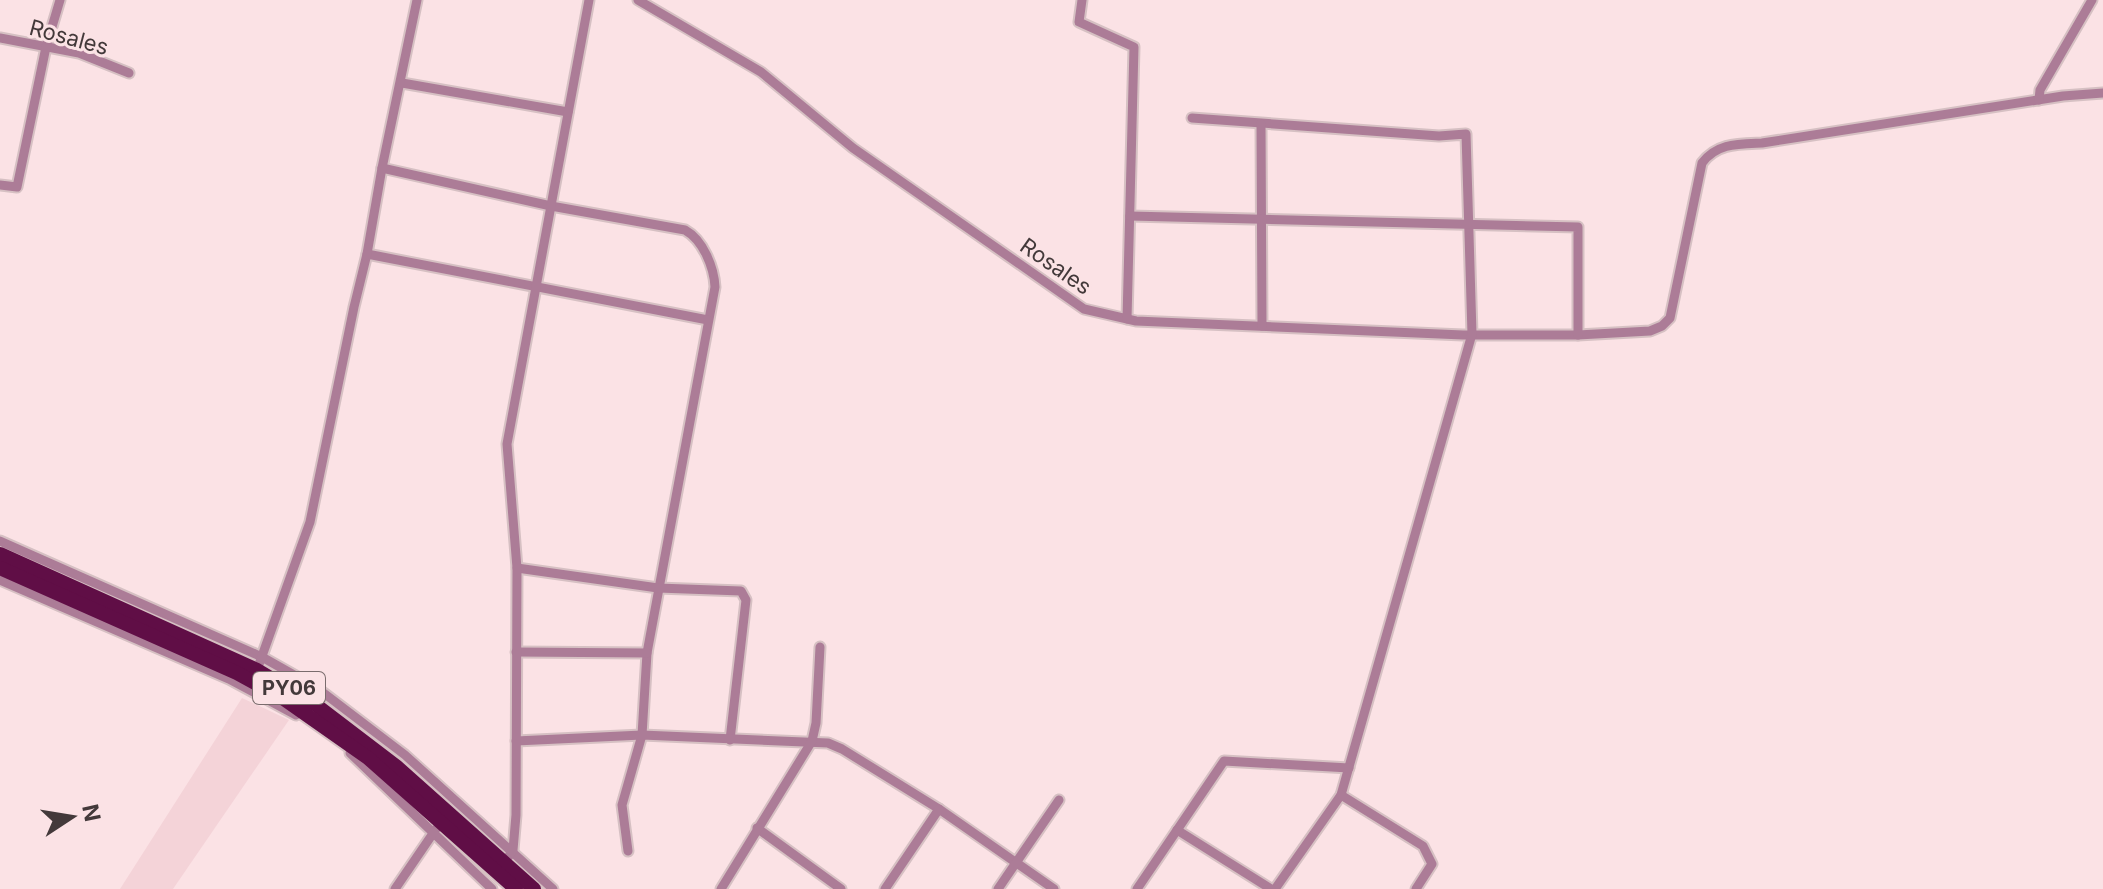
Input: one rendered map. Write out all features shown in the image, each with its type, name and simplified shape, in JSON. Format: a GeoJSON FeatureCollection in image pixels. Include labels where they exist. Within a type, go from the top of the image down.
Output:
{"type":"FeatureCollection","features":[{"type":"Feature","properties":{"kind":"highway","name":"PY06"},"geometry":{"type":"LineString","coordinates":[[0,554],[260,664],[349,728],[509,856],[518,882]]}},
{"type":"Feature","properties":{"kind":"highway","name":"PY06"},"geometry":{"type":"LineString","coordinates":[[0,568],[237,673],[284,699],[368,758],[439,826],[518,882],[534,889]]}},
{"type":"Feature","properties":{"kind":"street"},"geometry":{"type":"LineString","coordinates":[[0,185],[17,187],[46,47],[60,0]]}},
{"type":"Feature","properties":{"kind":"street"},"geometry":{"type":"LineString","coordinates":[[260,664],[310,522],[417,0]]}},
{"type":"Feature","properties":{"kind":"street"},"geometry":{"type":"LineString","coordinates":[[509,856],[516,815],[517,568],[507,444],[589,0]]}},
{"type":"Feature","properties":{"kind":"street","name":"Rosales"},"geometry":{"type":"LineString","coordinates":[[638,0],[761,72],[853,148],[1084,309],[1127,319],[1472,334],[1578,335],[1650,331],[1670,318],[1702,163],[1710,152],[1729,144],[1762,143],[2039,100]]}},
{"type":"Feature","properties":{"kind":"street"},"geometry":{"type":"LineString","coordinates":[[1082,0],[1079,22],[1134,47],[1127,319]]}},
{"type":"Feature","properties":{"kind":"street"},"geometry":{"type":"LineString","coordinates":[[2092,0],[2040,90],[2039,100],[2103,93]]}},
{"type":"Feature","properties":{"kind":"street","name":"Rosales"},"geometry":{"type":"LineString","coordinates":[[0,38],[79,53],[129,73]]}},
{"type":"Feature","properties":{"kind":"street"},"geometry":{"type":"LineString","coordinates":[[402,83],[568,112]]}},
{"type":"Feature","properties":{"kind":"street"},"geometry":{"type":"LineString","coordinates":[[1177,830],[1273,889],[1341,795],[1472,334],[1466,134],[1439,136],[1192,118]]}},
{"type":"Feature","properties":{"kind":"street"},"geometry":{"type":"LineString","coordinates":[[1261,124],[1262,326]]}},
{"type":"Feature","properties":{"kind":"street"},"geometry":{"type":"LineString","coordinates":[[382,168],[551,206],[685,230],[694,235],[714,279],[647,653],[642,735],[622,805],[628,851]]}},
{"type":"Feature","properties":{"kind":"street"},"geometry":{"type":"LineString","coordinates":[[1130,216],[1578,227],[1578,335]]}},
{"type":"Feature","properties":{"kind":"street"},"geometry":{"type":"LineString","coordinates":[[367,254],[708,320]]}},
{"type":"Feature","properties":{"kind":"street"},"geometry":{"type":"LineString","coordinates":[[0,541],[344,707],[405,755],[509,856],[553,889]]}},
{"type":"Feature","properties":{"kind":"street"},"geometry":{"type":"LineString","coordinates":[[517,568],[658,588],[736,589],[745,596],[730,740]]}},
{"type":"Feature","properties":{"kind":"street"},"geometry":{"type":"LineString","coordinates":[[0,580],[229,679],[290,711],[340,744],[401,799],[439,826]]}},
{"type":"Feature","properties":{"kind":"street"},"geometry":{"type":"LineString","coordinates":[[721,889],[812,741],[816,723],[820,647]]}},
{"type":"Feature","properties":{"kind":"street"},"geometry":{"type":"LineString","coordinates":[[516,652],[647,653]]}},
{"type":"Feature","properties":{"kind":"street"},"geometry":{"type":"LineString","coordinates":[[516,741],[642,735],[812,741],[842,749],[939,809],[1054,889]]}},
{"type":"Feature","properties":{"kind":"street"},"geometry":{"type":"LineString","coordinates":[[1137,889],[1224,761],[1349,768]]}},
{"type":"Feature","properties":{"kind":"street"},"geometry":{"type":"LineString","coordinates":[[410,778],[439,826],[492,889]]}},
{"type":"Feature","properties":{"kind":"street"},"geometry":{"type":"LineString","coordinates":[[1341,795],[1423,846],[1432,864],[1416,889]]}},
{"type":"Feature","properties":{"kind":"street"},"geometry":{"type":"LineString","coordinates":[[998,889],[1059,800]]}},
{"type":"Feature","properties":{"kind":"street"},"geometry":{"type":"LineString","coordinates":[[885,889],[939,809]]}},
{"type":"Feature","properties":{"kind":"street"},"geometry":{"type":"LineString","coordinates":[[395,889],[439,826]]}},
{"type":"Feature","properties":{"kind":"street"},"geometry":{"type":"LineString","coordinates":[[757,828],[841,889]]}},
{"type":"Feature","properties":{"kind":"shaded area"},"geometry":{"type":"Polygon","coordinates":[[[242,698],[289,720],[173,889],[120,889],[242,698]]]}}]}
